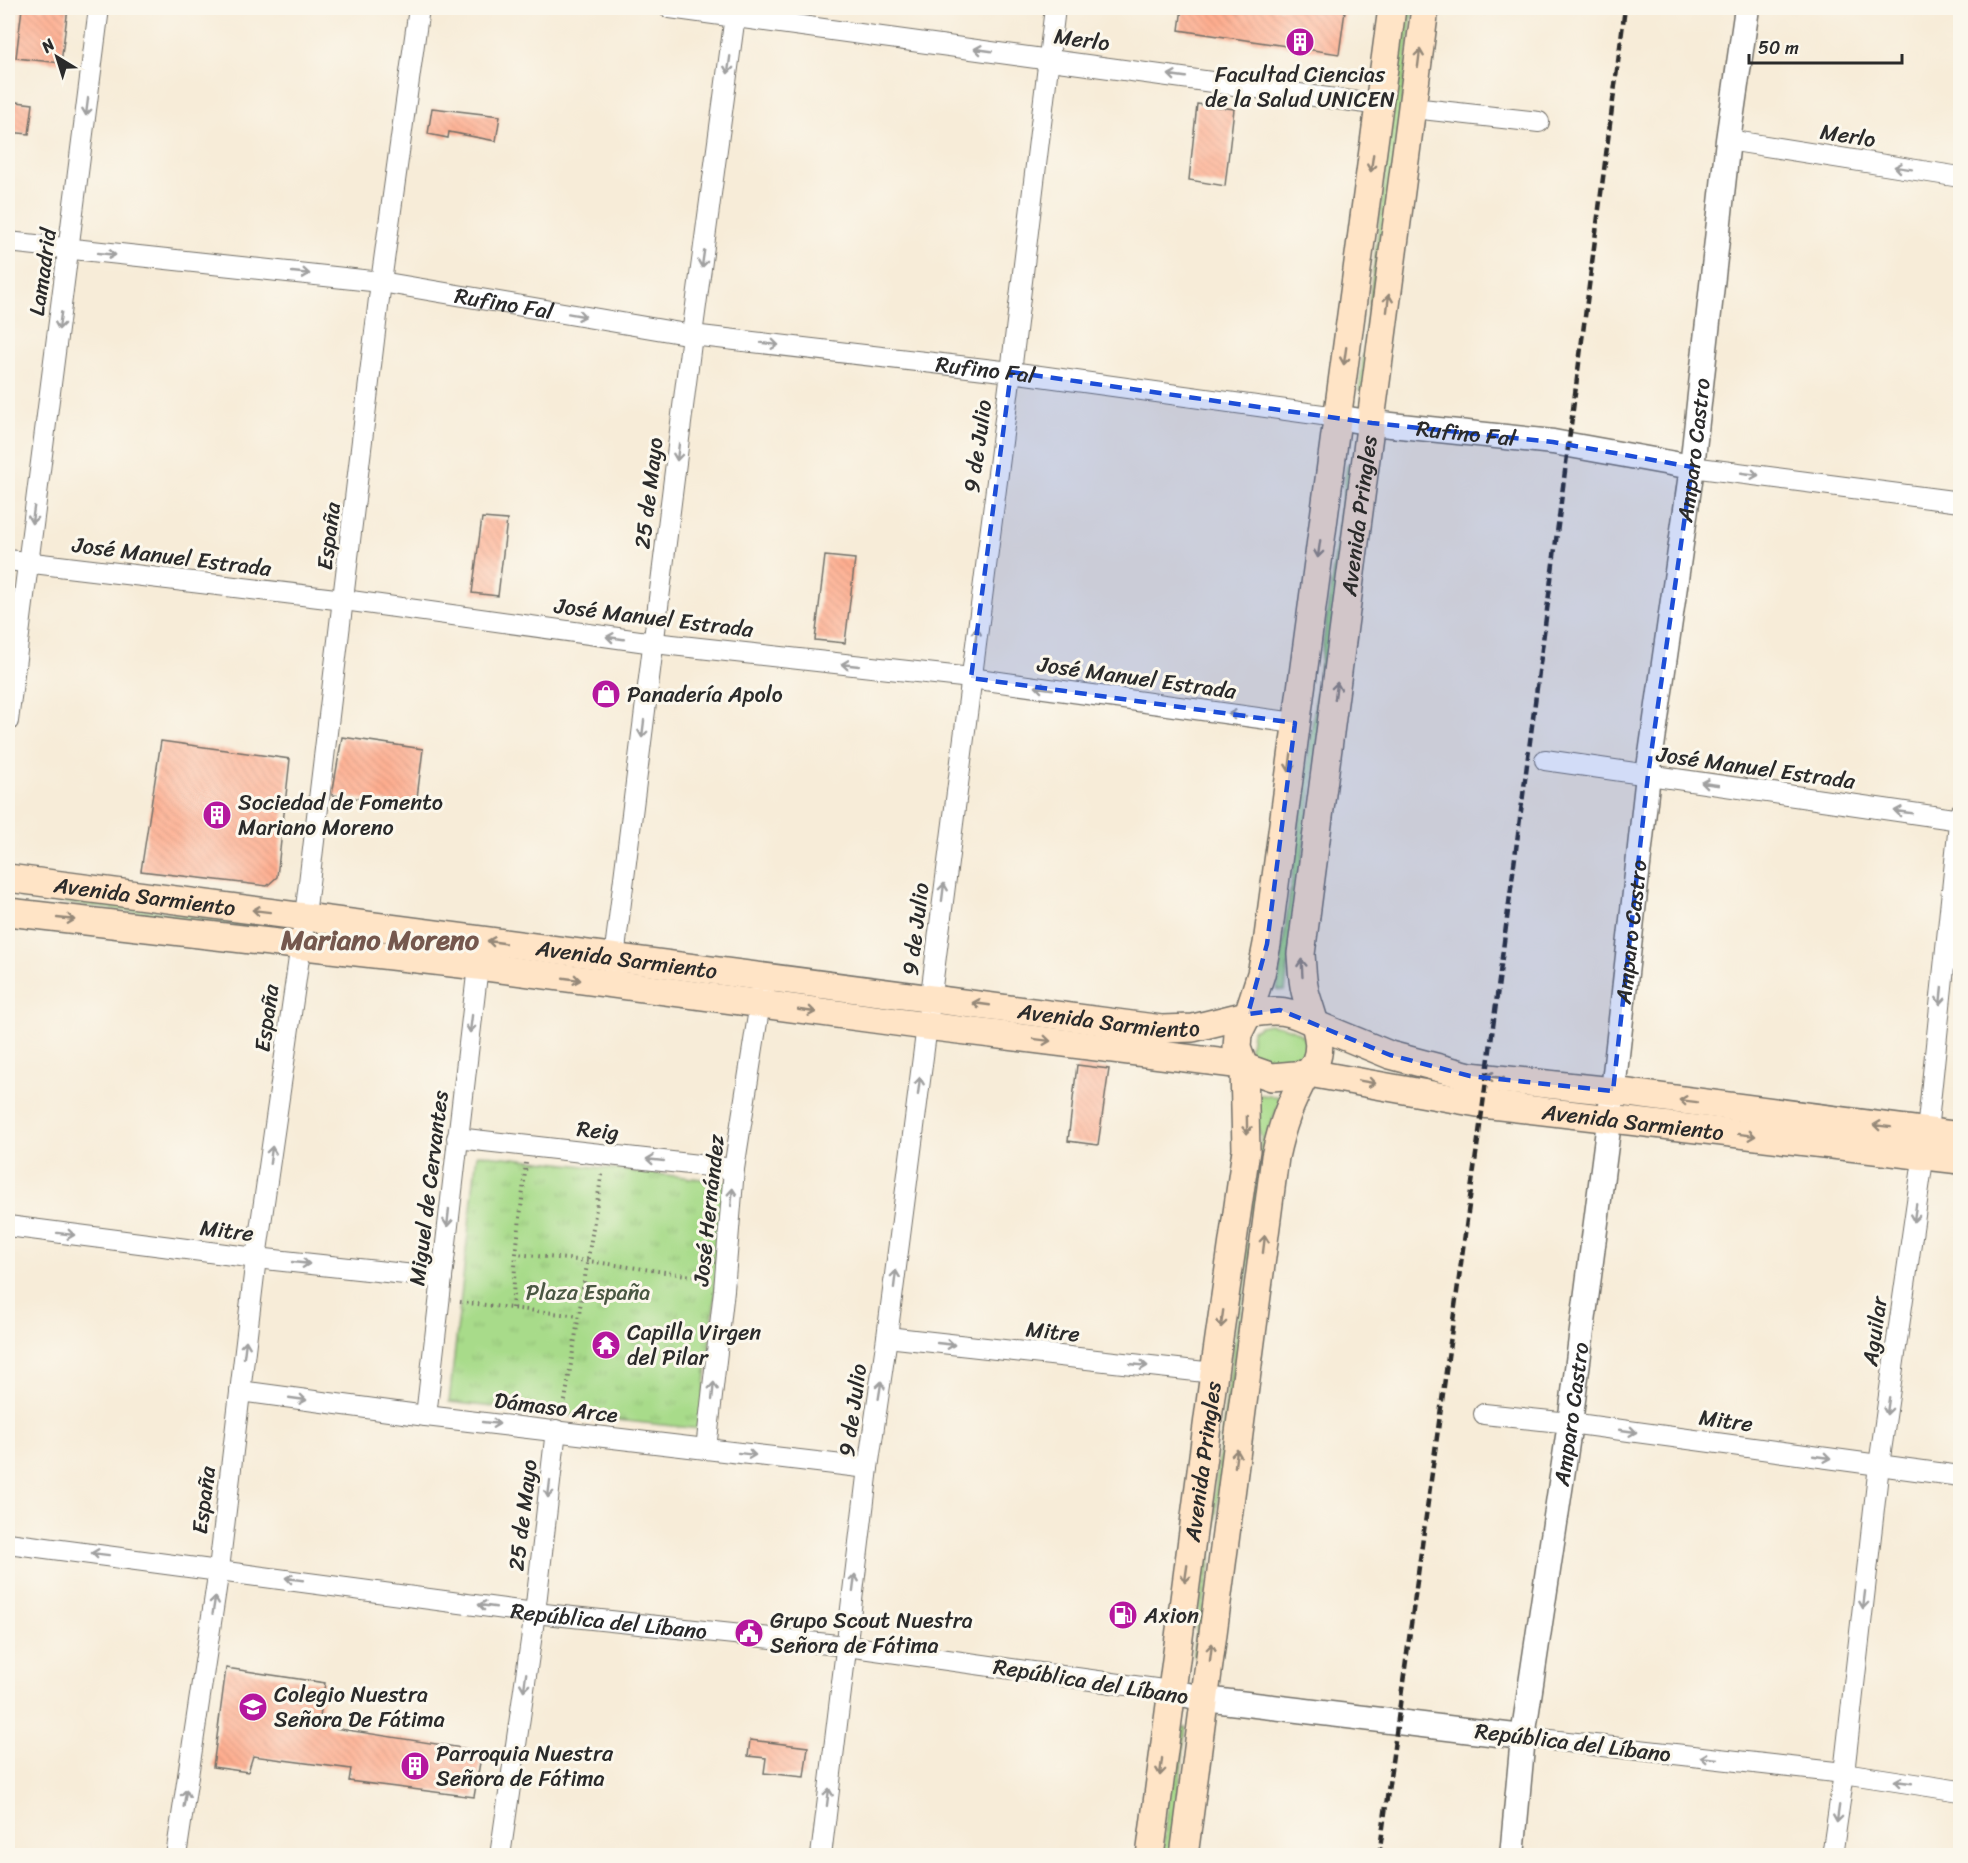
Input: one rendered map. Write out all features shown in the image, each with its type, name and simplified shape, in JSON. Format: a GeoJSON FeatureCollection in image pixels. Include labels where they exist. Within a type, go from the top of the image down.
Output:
{"type":"FeatureCollection","features":[{"type":"Feature","properties":{"kind":"main road","name":"Avenida Pringles"},"geometry":{"type":"LineString","coordinates":[[1247,1014],[1261,975],[1267,944],[1392,8]]}},
{"type":"Feature","properties":{"kind":"main road","name":"Avenida Pringles"},"geometry":{"type":"LineString","coordinates":[[1317,1025],[1305,991],[1301,954],[1425,8]]}},
{"type":"Feature","properties":{"kind":"main road","name":"Avenida Sarmiento"},"geometry":{"type":"LineString","coordinates":[[8,878],[305,916],[614,971],[760,1004],[1243,1066]]}},
{"type":"Feature","properties":{"kind":"main road","name":"Avenida Sarmiento"},"geometry":{"type":"LineString","coordinates":[[8,912],[478,966],[764,976],[1162,1029],[1193,1028],[1247,1014]]}},
{"type":"Feature","properties":{"kind":"main road"},"geometry":{"type":"LineString","coordinates":[[1280,1010],[1296,1013],[1317,1025],[1316,1059],[1307,1073],[1272,1077],[1243,1066],[1237,1048],[1238,1034],[1247,1014],[1280,1010]]}},
{"type":"Feature","properties":{"kind":"main road","name":"Avenida Sarmiento"},"geometry":{"type":"LineString","coordinates":[[1317,1025],[1390,1055],[1470,1076],[1613,1091],[1925,1144],[1960,1160]]}},
{"type":"Feature","properties":{"kind":"main road","name":"Avenida Pringles"},"geometry":{"type":"LineString","coordinates":[[1150,1856],[1170,1691],[1246,1150],[1243,1066]]}},
{"type":"Feature","properties":{"kind":"main road","name":"Avenida Pringles"},"geometry":{"type":"LineString","coordinates":[[1184,1856],[1275,1157],[1281,1126],[1290,1103],[1307,1073]]}},
{"type":"Feature","properties":{"kind":"main road","name":"Avenida Sarmiento"},"geometry":{"type":"LineString","coordinates":[[1307,1073],[1484,1104],[1610,1119],[1925,1144],[1960,1136]]}},
{"type":"Feature","properties":{"kind":"street","name":"Lamadrid"},"geometry":{"type":"LineString","coordinates":[[8,721],[17,562],[69,250],[99,8]]}},
{"type":"Feature","properties":{"kind":"street","name":"España"},"geometry":{"type":"LineString","coordinates":[[176,1856],[219,1569],[256,1258],[305,916],[381,282],[419,8]]}},
{"type":"Feature","properties":{"kind":"street","name":"Merlo"},"geometry":{"type":"LineString","coordinates":[[670,8],[736,12],[1380,105]]}},
{"type":"Feature","properties":{"kind":"street","name":"9 de Julio"},"geometry":{"type":"LineString","coordinates":[[821,1856],[868,1468],[887,1337],[1011,372],[1055,8]]}},
{"type":"Feature","properties":{"kind":"street","name":"Amparo Castro"},"geometry":{"type":"LineString","coordinates":[[1512,1856],[1523,1737],[1570,1423],[1610,1119],[1648,775],[1692,467],[1728,140],[1747,8]]}},
{"type":"Feature","properties":{"kind":"street","name":"25 de Mayo"},"geometry":{"type":"LineString","coordinates":[[614,971],[692,334],[736,12]]}},
{"type":"Feature","properties":{"kind":"street"},"geometry":{"type":"LineString","coordinates":[[1413,108],[1539,122]]}},
{"type":"Feature","properties":{"kind":"street","name":"Merlo"},"geometry":{"type":"LineString","coordinates":[[1728,140],[1960,177]]}},
{"type":"Feature","properties":{"kind":"street","name":"Rufino Fal"},"geometry":{"type":"LineString","coordinates":[[8,242],[381,282],[692,334],[1011,372],[1372,423],[1553,442],[1692,467],[1960,502]]}},
{"type":"Feature","properties":{"kind":"street","name":"José Manuel Estrada"},"geometry":{"type":"LineString","coordinates":[[17,562],[344,600],[654,643],[971,678],[1295,723]]}},
{"type":"Feature","properties":{"kind":"street","name":"José Manuel Estrada"},"geometry":{"type":"LineString","coordinates":[[1545,760],[1960,818]]}},
{"type":"Feature","properties":{"kind":"street","name":"Aguilar"},"geometry":{"type":"LineString","coordinates":[[1832,1856],[1844,1773],[1879,1465],[1925,1144],[1960,818]]}},
{"type":"Feature","properties":{"kind":"street","name":"Miguel de Cervantes"},"geometry":{"type":"LineString","coordinates":[[426,1416],[478,966]]}},
{"type":"Feature","properties":{"kind":"street","name":"José Hernández"},"geometry":{"type":"LineString","coordinates":[[706,1449],[724,1290],[734,1169],[764,976]]}},
{"type":"Feature","properties":{"kind":"street","name":"Reig"},"geometry":{"type":"LineString","coordinates":[[457,1138],[734,1169]]}},
{"type":"Feature","properties":{"kind":"street","name":"Mitre"},"geometry":{"type":"LineString","coordinates":[[8,1226],[256,1258],[441,1278]]}},
{"type":"Feature","properties":{"kind":"street","name":"Mitre"},"geometry":{"type":"LineString","coordinates":[[887,1337],[1214,1373]]}},
{"type":"Feature","properties":{"kind":"street","name":"Dámaso Arce"},"geometry":{"type":"LineString","coordinates":[[240,1391],[426,1416],[560,1422],[706,1449],[868,1468]]}},
{"type":"Feature","properties":{"kind":"street","name":"Mitre"},"geometry":{"type":"LineString","coordinates":[[1484,1414],[1570,1423],[1960,1476]]}},
{"type":"Feature","properties":{"kind":"street","name":"25 de Mayo"},"geometry":{"type":"LineString","coordinates":[[500,1856],[560,1422]]}},
{"type":"Feature","properties":{"kind":"street","name":"República del Líbano"},"geometry":{"type":"LineString","coordinates":[[8,1543],[535,1612],[847,1646],[1170,1691],[1205,1699],[1844,1773],[1960,1791]]}},
{"type":"Feature","properties":{"kind":"path"},"geometry":{"type":"LineString","coordinates":[[512,1308],[527,1160]]}},
{"type":"Feature","properties":{"kind":"path"},"geometry":{"type":"LineString","coordinates":[[560,1422],[602,1168]]}},
{"type":"Feature","properties":{"kind":"path"},"geometry":{"type":"LineString","coordinates":[[516,1254],[588,1261],[717,1280]]}},
{"type":"Feature","properties":{"kind":"path"},"geometry":{"type":"LineString","coordinates":[[460,1302],[579,1316]]}},
{"type":"Feature","properties":{"kind":"highlighted area"},"geometry":{"type":"Polygon","coordinates":[[[1011,372],[1372,423],[1553,442],[1692,467],[1648,775],[1613,1091],[1470,1076],[1390,1055],[1280,1010],[1248,1014],[1267,944],[1295,723],[971,678],[1011,372]]]}},
{"type":"Feature","properties":{"kind":"green space"},"geometry":{"type":"Polygon","coordinates":[[[1405,8],[1413,8],[1367,391],[1359,390],[1405,8]]]}},
{"type":"Feature","properties":{"kind":"green space"},"geometry":{"type":"Polygon","coordinates":[[[1347,464],[1355,464],[1285,991],[1277,990],[1347,464]]]}},
{"type":"Feature","properties":{"kind":"green space"},"geometry":{"type":"Polygon","coordinates":[[[21,893],[269,925],[268,930],[20,897],[21,893]]]}},
{"type":"Feature","properties":{"kind":"green space"},"geometry":{"type":"Polygon","coordinates":[[[1269,1024],[1292,1030],[1304,1038],[1306,1047],[1301,1056],[1277,1065],[1262,1062],[1249,1053],[1252,1031],[1269,1024]]]}},
{"type":"Feature","properties":{"kind":"green space"},"geometry":{"type":"Polygon","coordinates":[[[1251,1094],[1282,1097],[1265,1138],[1198,1656],[1193,1655],[1261,1138],[1251,1094]]]}},
{"type":"Feature","properties":{"kind":"green space","name":"Plaza España"},"geometry":{"type":"Polygon","coordinates":[[[477,1154],[728,1182],[700,1429],[449,1402],[477,1154]]]}},
{"type":"Feature","properties":{"kind":"green space"},"geometry":{"type":"Polygon","coordinates":[[[1178,1727],[1186,1728],[1171,1855],[1162,1856],[1178,1727]]]}},
{"type":"Feature","properties":{"kind":"building"},"geometry":{"type":"Polygon","coordinates":[[[22,8],[68,8],[61,63],[16,58],[22,8]]]}},
{"type":"Feature","properties":{"kind":"building","name":"Facultad Ciencias de la Salud UNICEN"},"geometry":{"type":"Polygon","coordinates":[[[1182,8],[1335,8],[1345,11],[1339,54],[1179,30],[1182,8]]]}},
{"type":"Feature","properties":{"kind":"building"},"geometry":{"type":"Polygon","coordinates":[[[8,101],[33,104],[29,134],[8,132],[8,101]]]}},
{"type":"Feature","properties":{"kind":"building"},"geometry":{"type":"Polygon","coordinates":[[[1197,104],[1234,109],[1225,186],[1189,180],[1197,104]]]}},
{"type":"Feature","properties":{"kind":"building"},"geometry":{"type":"Polygon","coordinates":[[[432,108],[500,116],[496,141],[449,132],[448,138],[428,134],[432,108]]]}},
{"type":"Feature","properties":{"kind":"building"},"geometry":{"type":"Polygon","coordinates":[[[482,518],[507,520],[498,596],[472,593],[482,518]]]}},
{"type":"Feature","properties":{"kind":"building"},"geometry":{"type":"Polygon","coordinates":[[[825,556],[855,559],[845,643],[815,640],[825,556]]]}},
{"type":"Feature","properties":{"kind":"building"},"geometry":{"type":"Polygon","coordinates":[[[342,737],[423,749],[416,806],[332,795],[342,737]]]}},
{"type":"Feature","properties":{"kind":"building","name":"Sociedad de Fomento Mariano Moreno"},"geometry":{"type":"Polygon","coordinates":[[[161,741],[290,759],[277,877],[267,886],[141,871],[161,741]]]}},
{"type":"Feature","properties":{"kind":"building"},"geometry":{"type":"Polygon","coordinates":[[[1077,1065],[1109,1069],[1098,1145],[1068,1141],[1077,1065]]]}},
{"type":"Feature","properties":{"kind":"building"},"geometry":{"type":"Polygon","coordinates":[[[226,1668],[325,1683],[320,1717],[329,1717],[327,1727],[482,1751],[474,1797],[349,1781],[351,1769],[253,1756],[248,1772],[213,1767],[226,1668]]]}},
{"type":"Feature","properties":{"kind":"building"},"geometry":{"type":"Polygon","coordinates":[[[750,1740],[808,1747],[804,1777],[764,1773],[766,1758],[748,1756],[750,1740]]]}},
{"type":"Feature","properties":{"kind":"railway"},"geometry":{"type":"LineString","coordinates":[[1379,1856],[1483,1104],[1625,8]]}},
{"type":"Feature","properties":{"kind":"place","name":"Facultad Ciencias de la Salud UNICEN"},"geometry":{"type":"Point","coordinates":[1300,42]}},
{"type":"Feature","properties":{"kind":"place","name":"Panadería Apolo"},"geometry":{"type":"Point","coordinates":[606,694]}},
{"type":"Feature","properties":{"kind":"place","name":"Sociedad de Fomento Mariano Moreno"},"geometry":{"type":"Point","coordinates":[217,815]}},
{"type":"Feature","properties":{"kind":"place","name":"Capilla Virgen del Pilar"},"geometry":{"type":"Point","coordinates":[606,1345]}},
{"type":"Feature","properties":{"kind":"place","name":"Axion"},"geometry":{"type":"Point","coordinates":[1123,1615]}},
{"type":"Feature","properties":{"kind":"place","name":"Grupo Scout Nuestra Señora de Fátima"},"geometry":{"type":"Point","coordinates":[749,1633]}},
{"type":"Feature","properties":{"kind":"place","name":"Colegio Nuestra Señora De Fátima"},"geometry":{"type":"Point","coordinates":[253,1707]}},
{"type":"Feature","properties":{"kind":"place","name":"Parroquia Nuestra Señora de Fátima"},"geometry":{"type":"Point","coordinates":[415,1766]}},
{"type":"Feature","properties":{"kind":"district","name":"Mariano Moreno"},"geometry":{"type":"Point","coordinates":[380,939]}}]}
